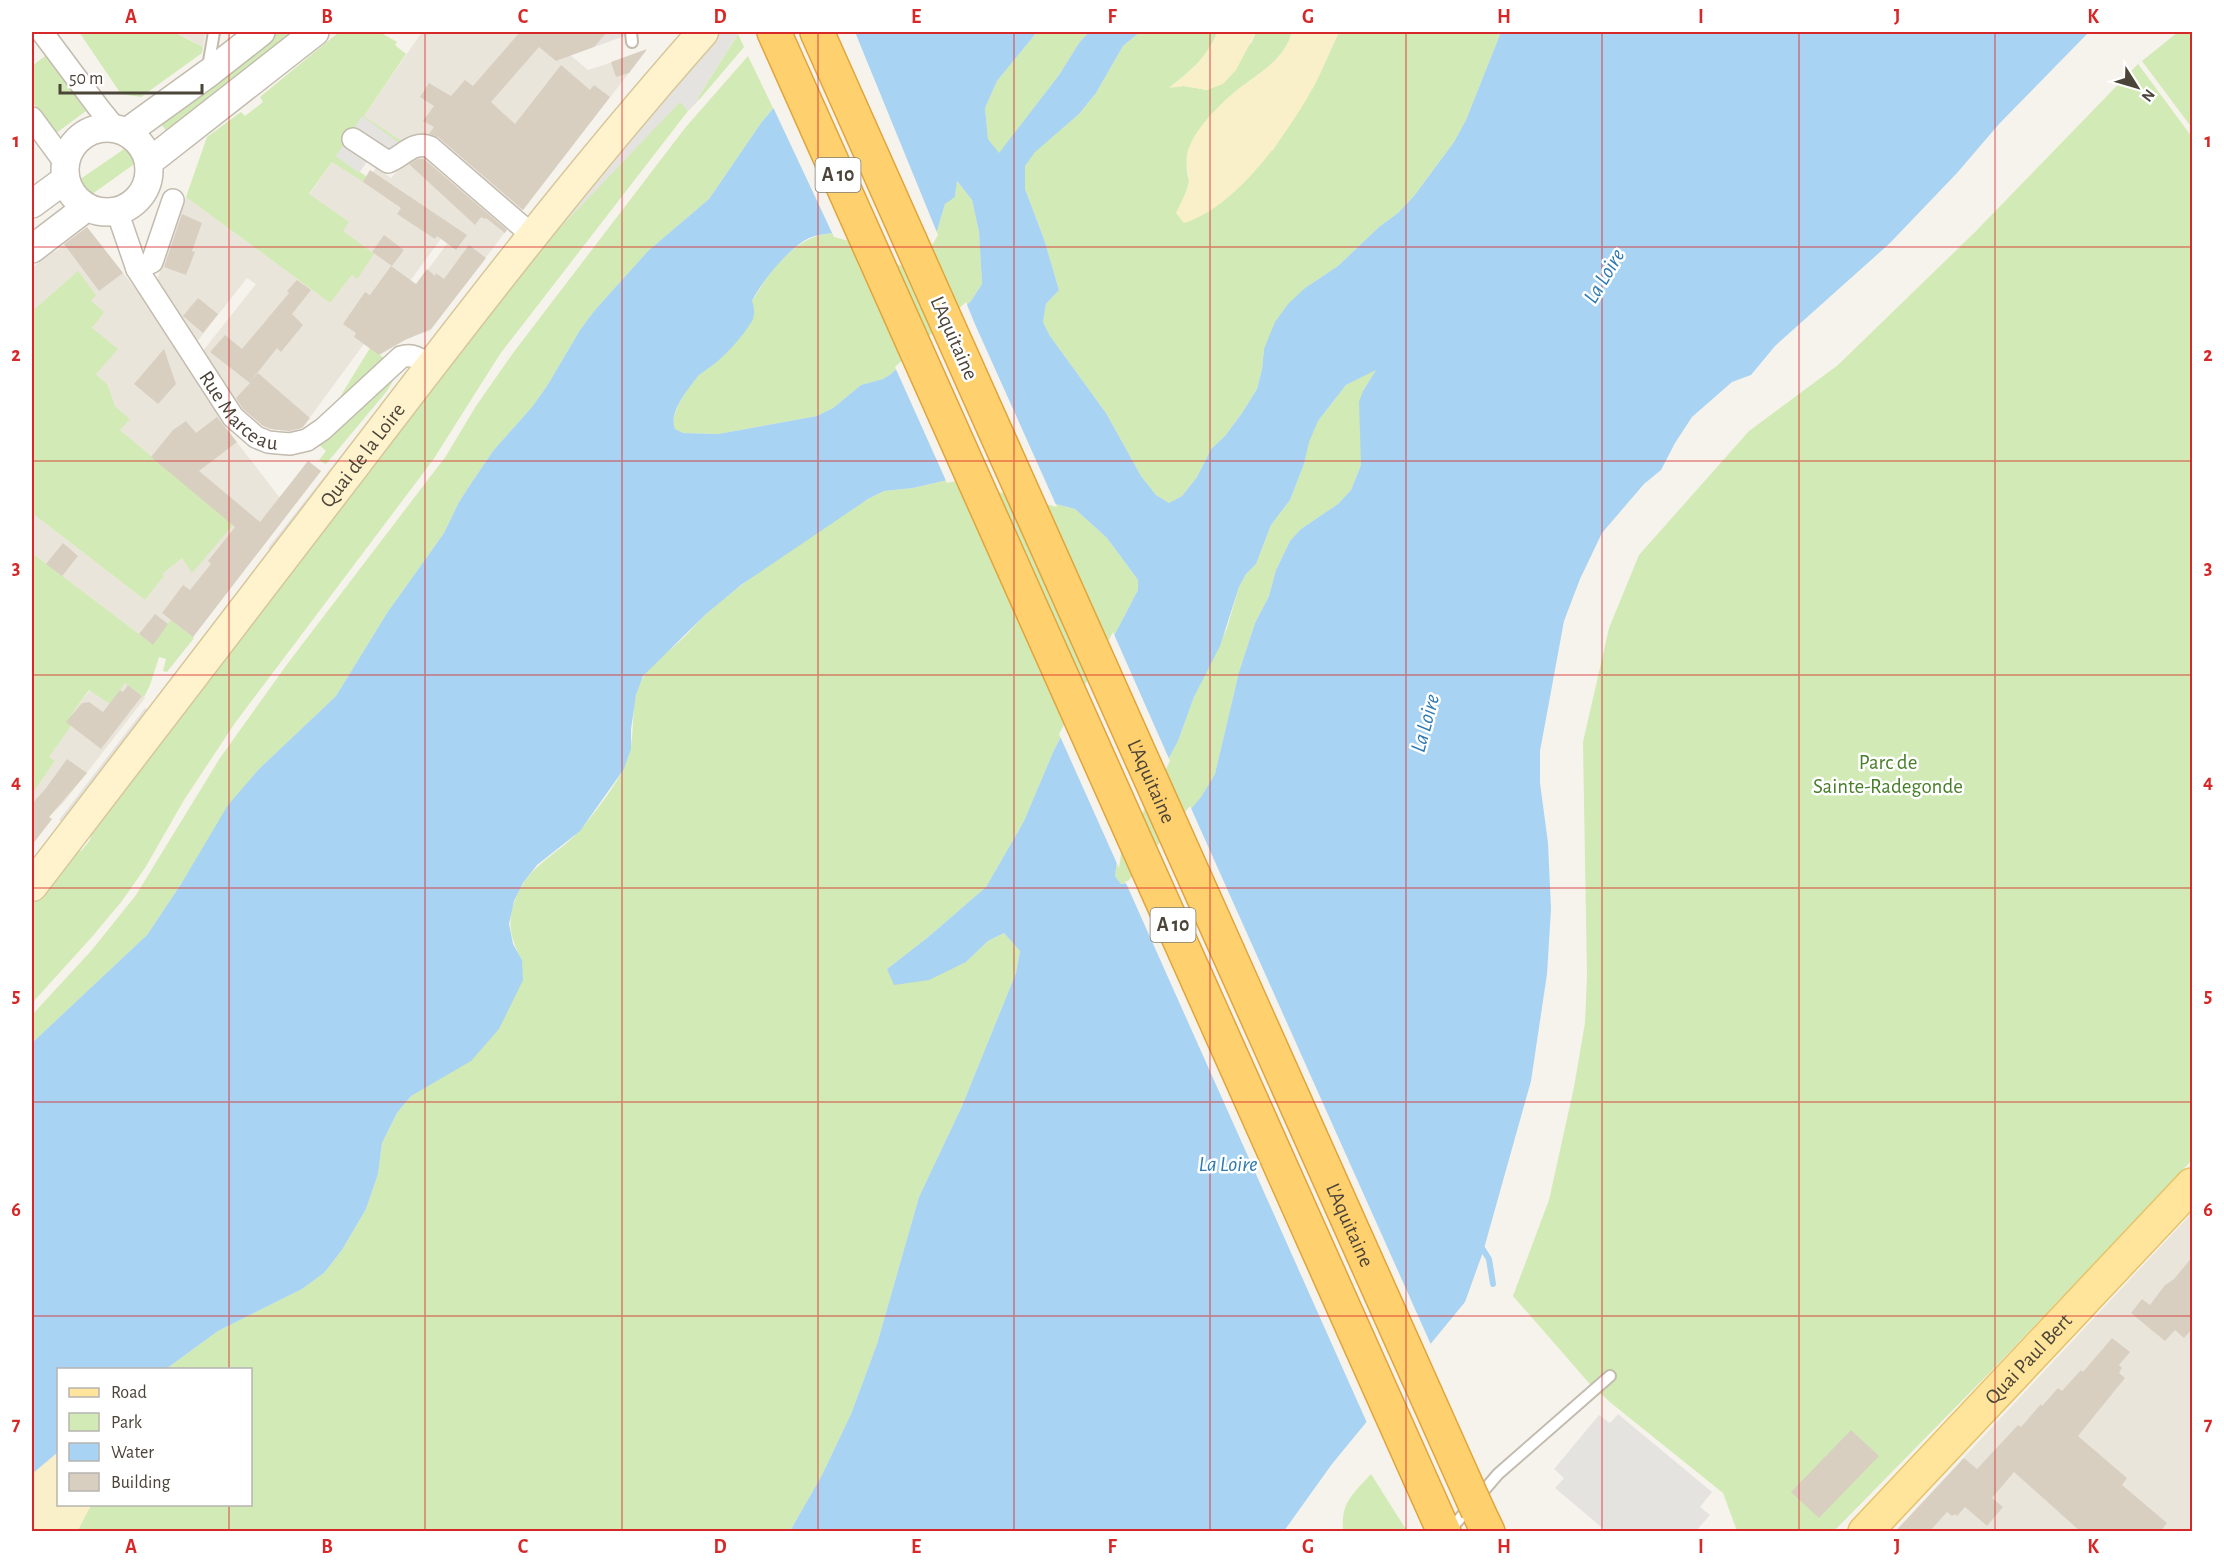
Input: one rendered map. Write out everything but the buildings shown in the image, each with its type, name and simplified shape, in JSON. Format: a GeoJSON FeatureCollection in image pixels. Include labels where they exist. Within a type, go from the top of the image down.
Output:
{"type":"FeatureCollection","features":[{"type":"Feature","properties":{"kind":"highway","name":"L'Aquitaine"},"geometry":{"type":"LineString","coordinates":[[774,32],[1444,1532]]}},
{"type":"Feature","properties":{"kind":"highway","name":"L'Aquitaine"},"geometry":{"type":"LineString","coordinates":[[817,32],[1483,1521]]}},
{"type":"Feature","properties":{"kind":"main road","name":"Quai de la Loire"},"geometry":{"type":"LineString","coordinates":[[32,886],[429,366],[652,88],[703,32]]}},
{"type":"Feature","properties":{"kind":"main road","name":"Quai Paul Bert"},"geometry":{"type":"LineString","coordinates":[[1865,1532],[2193,1185]]}},
{"type":"Feature","properties":{"kind":"street"},"geometry":{"type":"LineString","coordinates":[[32,118],[65,171],[70,190],[77,200],[97,211],[117,211],[129,206],[139,198],[146,187],[149,175],[149,162],[141,145],[121,130],[98,107],[42,32]]}},
{"type":"Feature","properties":{"kind":"street"},"geometry":{"type":"LineString","coordinates":[[32,204],[65,171],[68,152],[83,135],[93,129],[121,130],[206,76],[261,32]]}},
{"type":"Feature","properties":{"kind":"street"},"geometry":{"type":"LineString","coordinates":[[149,162],[315,32]]}},
{"type":"Feature","properties":{"kind":"street"},"geometry":{"type":"LineString","coordinates":[[353,140],[388,162],[416,146],[422,144],[430,147],[532,235]]}},
{"type":"Feature","properties":{"kind":"street"},"geometry":{"type":"LineString","coordinates":[[137,269],[152,262],[173,200]]}},
{"type":"Feature","properties":{"kind":"street"},"geometry":{"type":"LineString","coordinates":[[32,249],[87,207]]}},
{"type":"Feature","properties":{"kind":"street","name":"Rue Marceau"},"geometry":{"type":"LineString","coordinates":[[117,211],[137,269],[233,417],[248,431],[268,442],[299,442],[316,435],[401,357],[414,356],[429,366]]}},
{"type":"Feature","properties":{"kind":"lane"},"geometry":{"type":"LineString","coordinates":[[206,76],[214,32]]}},
{"type":"Feature","properties":{"kind":"lane"},"geometry":{"type":"LineString","coordinates":[[1448,1532],[1498,1474],[1610,1376]]}},
{"type":"Feature","properties":{"kind":"shaded area"},"geometry":{"type":"Polygon","coordinates":[[[174,32],[206,32],[203,47],[185,37],[174,32]]]}},
{"type":"Feature","properties":{"kind":"shaded area"},"geometry":{"type":"Polygon","coordinates":[[[422,32],[543,32],[588,70],[646,51],[517,217],[425,139],[416,134],[406,144],[364,116],[422,32]]]}},
{"type":"Feature","properties":{"kind":"shaded area"},"geometry":{"type":"Polygon","coordinates":[[[566,32],[636,32],[594,47],[588,43],[584,47],[566,32]]]}},
{"type":"Feature","properties":{"kind":"shaded area"},"geometry":{"type":"Polygon","coordinates":[[[715,32],[739,32],[697,99],[699,100],[688,111],[680,102],[532,257],[715,32]]]}},
{"type":"Feature","properties":{"kind":"shaded area"},"geometry":{"type":"Polygon","coordinates":[[[362,116],[398,142],[379,170],[367,162],[359,173],[336,156],[362,116]]]}},
{"type":"Feature","properties":{"kind":"shaded area"},"geometry":{"type":"Polygon","coordinates":[[[423,150],[512,223],[430,331],[370,348],[449,241],[443,236],[303,427],[293,432],[271,429],[262,425],[240,407],[202,352],[256,284],[247,278],[196,343],[156,283],[186,197],[330,303],[352,275],[356,278],[342,231],[348,222],[309,195],[333,161],[365,183],[376,168],[391,178],[417,151],[423,150]]]}},
{"type":"Feature","properties":{"kind":"shaded area"},"geometry":{"type":"Polygon","coordinates":[[[87,227],[153,311],[229,432],[280,498],[308,461],[321,471],[193,637],[153,645],[32,553],[32,513],[145,600],[164,576],[161,574],[182,558],[192,572],[232,525],[120,430],[130,419],[115,406],[108,385],[96,374],[91,301],[77,272],[32,311],[32,268],[87,227]]]}},
{"type":"Feature","properties":{"kind":"shaded area"},"geometry":{"type":"Polygon","coordinates":[[[353,440],[357,444],[274,552],[268,548],[353,440]]]}},
{"type":"Feature","properties":{"kind":"shaded area"},"geometry":{"type":"Polygon","coordinates":[[[125,683],[145,698],[64,802],[49,817],[52,819],[32,845],[32,794],[55,761],[49,757],[75,720],[70,716],[90,690],[110,704],[125,683]]]}},
{"type":"Feature","properties":{"kind":"shaded area"},"geometry":{"type":"Polygon","coordinates":[[[145,708],[151,713],[66,825],[59,820],[145,708]]]}},
{"type":"Feature","properties":{"kind":"shaded area"},"geometry":{"type":"Polygon","coordinates":[[[2192,1213],[2192,1531],[1895,1531],[2192,1213]]]}},
{"type":"Feature","properties":{"kind":"shaded area"},"geometry":{"type":"Polygon","coordinates":[[[1618,1414],[1712,1492],[1700,1507],[1710,1515],[1696,1531],[1606,1531],[1555,1488],[1564,1478],[1554,1469],[1599,1415],[1610,1423],[1618,1414]]]}},
{"type":"Feature","properties":{"kind":"green space"},"geometry":{"type":"Polygon","coordinates":[[[79,32],[174,32],[203,47],[202,53],[141,97],[121,94],[79,32]]]}},
{"type":"Feature","properties":{"kind":"green space"},"geometry":{"type":"Polygon","coordinates":[[[273,32],[310,32],[172,139],[156,117],[273,32]]]}},
{"type":"Feature","properties":{"kind":"green space"},"geometry":{"type":"Polygon","coordinates":[[[339,32],[384,32],[383,34],[397,42],[395,45],[406,54],[364,116],[406,144],[389,155],[398,142],[336,156],[369,178],[365,183],[332,162],[309,194],[349,222],[343,231],[374,254],[357,279],[352,275],[330,303],[186,197],[207,137],[241,112],[245,116],[263,102],[260,97],[339,32]]]}},
{"type":"Feature","properties":{"kind":"green space"},"geometry":{"type":"Polygon","coordinates":[[[1037,32],[1089,32],[999,154],[988,139],[985,108],[997,81],[1037,32]]]}},
{"type":"Feature","properties":{"kind":"green space"},"geometry":{"type":"Polygon","coordinates":[[[1140,32],[1217,32],[1204,56],[1170,87],[1184,86],[1207,90],[1252,42],[1256,32],[1292,32],[1277,59],[1230,96],[1208,121],[1187,160],[1189,181],[1273,150],[1315,84],[1339,32],[1501,32],[1466,120],[1454,142],[1414,196],[1398,213],[1379,227],[1338,266],[1305,288],[1264,349],[1257,389],[1242,413],[1225,436],[1211,449],[1197,477],[1182,496],[1169,503],[1156,495],[1141,476],[1106,413],[1050,336],[1043,322],[1046,304],[1059,290],[1044,239],[1025,189],[1025,166],[1035,151],[1079,114],[1096,93],[1123,46],[1140,32]]]}},
{"type":"Feature","properties":{"kind":"green space"},"geometry":{"type":"Polygon","coordinates":[[[2178,32],[2192,32],[2192,128],[2142,61],[2178,32]]]}},
{"type":"Feature","properties":{"kind":"green space"},"geometry":{"type":"Polygon","coordinates":[[[738,34],[744,47],[699,100],[697,99],[738,34]]]}},
{"type":"Feature","properties":{"kind":"green space"},"geometry":{"type":"Polygon","coordinates":[[[45,56],[86,111],[55,134],[32,101],[32,66],[45,56]]]}},
{"type":"Feature","properties":{"kind":"green space"},"geometry":{"type":"Polygon","coordinates":[[[748,56],[773,108],[709,199],[648,251],[595,310],[580,330],[547,386],[532,407],[493,451],[468,488],[444,533],[387,613],[336,696],[259,769],[229,805],[147,935],[32,1043],[32,1015],[91,951],[136,895],[220,758],[288,663],[446,456],[476,406],[513,353],[685,128],[748,56]]]}},
{"type":"Feature","properties":{"kind":"green space","name":"Parc de Sainte-Radegonde"},"geometry":{"type":"Polygon","coordinates":[[[2138,64],[2192,137],[2192,1160],[1999,1363],[1834,1531],[1737,1531],[1723,1493],[1589,1383],[1513,1296],[1549,1200],[1574,1087],[1585,1023],[1587,976],[1583,742],[1609,628],[1639,555],[1749,431],[1838,365],[1975,232],[2138,64]]]}},
{"type":"Feature","properties":{"kind":"green space"},"geometry":{"type":"Polygon","coordinates":[[[680,101],[688,111],[500,354],[433,460],[235,723],[122,901],[32,1003],[32,901],[65,858],[82,850],[90,840],[92,832],[532,257],[680,101]]]}},
{"type":"Feature","properties":{"kind":"green space"},"geometry":{"type":"Polygon","coordinates":[[[127,147],[137,162],[91,195],[79,180],[127,147]]]}},
{"type":"Feature","properties":{"kind":"green space"},"geometry":{"type":"Polygon","coordinates":[[[956,180],[972,200],[979,232],[982,284],[971,301],[891,374],[883,379],[861,385],[833,408],[817,416],[718,434],[683,433],[674,429],[673,423],[677,407],[686,391],[701,373],[716,362],[763,283],[793,249],[812,238],[833,233],[937,231],[945,204],[956,193],[956,180]]]}},
{"type":"Feature","properties":{"kind":"green space"},"geometry":{"type":"Polygon","coordinates":[[[78,271],[96,295],[91,301],[104,312],[92,328],[118,349],[96,374],[108,385],[115,406],[130,419],[120,430],[233,525],[192,573],[182,558],[162,574],[164,576],[145,600],[32,513],[32,311],[78,271]]]}},
{"type":"Feature","properties":{"kind":"green space"},"geometry":{"type":"Polygon","coordinates":[[[370,348],[384,358],[335,405],[370,348]]]}},
{"type":"Feature","properties":{"kind":"green space"},"geometry":{"type":"Polygon","coordinates":[[[1377,369],[1363,391],[1361,465],[1351,490],[1338,504],[1301,529],[1290,541],[1276,570],[1269,596],[1255,623],[1239,672],[1215,774],[1201,797],[1129,883],[1121,884],[1115,876],[1118,853],[1178,741],[1194,697],[1227,628],[1239,587],[1246,574],[1256,564],[1271,525],[1290,500],[1304,464],[1308,442],[1318,421],[1346,385],[1377,369]]]}},
{"type":"Feature","properties":{"kind":"green space"},"geometry":{"type":"Polygon","coordinates":[[[399,371],[387,391],[326,464],[319,460],[326,451],[318,444],[399,371]]]}},
{"type":"Feature","properties":{"kind":"green space"},"geometry":{"type":"Polygon","coordinates":[[[956,478],[1075,509],[1107,538],[1138,580],[1138,590],[1054,750],[1024,821],[986,887],[887,969],[966,962],[988,941],[1004,933],[1020,951],[1016,973],[962,1106],[919,1197],[877,1344],[851,1414],[822,1475],[790,1531],[77,1532],[90,1506],[252,1506],[252,1368],[167,1368],[218,1331],[302,1289],[324,1273],[342,1250],[366,1209],[378,1174],[382,1143],[397,1113],[411,1096],[438,1078],[522,960],[515,945],[510,924],[515,900],[535,869],[570,840],[590,818],[620,775],[629,755],[632,741],[638,688],[655,662],[677,644],[708,612],[806,539],[884,491],[913,488],[956,478]]]}},
{"type":"Feature","properties":{"kind":"green space"},"geometry":{"type":"Polygon","coordinates":[[[32,553],[152,644],[171,620],[194,638],[167,672],[163,671],[166,659],[159,657],[144,697],[125,683],[110,704],[89,690],[71,715],[76,719],[49,757],[55,761],[32,794],[32,553]]]}},
{"type":"Feature","properties":{"kind":"green space"},"geometry":{"type":"Polygon","coordinates":[[[1371,1474],[1407,1531],[1343,1531],[1346,1506],[1353,1494],[1371,1474]]]}},
{"type":"Feature","properties":{"kind":"sand"},"geometry":{"type":"Polygon","coordinates":[[[1217,32],[1256,32],[1236,70],[1223,84],[1207,90],[1184,86],[1169,88],[1204,56],[1217,32]]]}},
{"type":"Feature","properties":{"kind":"sand"},"geometry":{"type":"Polygon","coordinates":[[[1292,32],[1339,32],[1318,79],[1303,105],[1259,166],[1223,201],[1204,214],[1184,223],[1176,213],[1189,183],[1187,158],[1195,136],[1223,102],[1277,59],[1292,32]]]}},
{"type":"Feature","properties":{"kind":"sand"},"geometry":{"type":"Polygon","coordinates":[[[57,1453],[57,1506],[90,1506],[77,1531],[32,1531],[32,1474],[57,1453]]]}},
{"type":"Feature","properties":{"kind":"water","name":"La Loire"},"geometry":{"type":"Polygon","coordinates":[[[836,32],[1037,32],[997,81],[985,108],[988,139],[999,153],[1089,32],[1140,32],[1123,46],[1096,93],[1079,114],[1035,152],[1025,166],[1025,189],[1044,239],[1059,290],[1046,304],[1043,322],[1050,336],[1106,413],[1141,476],[1156,495],[1169,503],[1182,496],[1197,477],[1211,449],[1225,436],[1257,389],[1264,349],[1275,322],[1288,304],[1305,288],[1338,266],[1379,227],[1398,213],[1414,196],[1454,142],[1466,120],[1501,32],[2089,32],[1999,124],[1957,173],[1889,244],[1775,346],[1751,375],[1732,382],[1692,417],[1661,470],[1644,484],[1602,533],[1580,579],[1564,621],[1540,751],[1540,783],[1548,843],[1551,909],[1547,974],[1531,1081],[1483,1252],[1465,1302],[1332,1464],[1284,1531],[790,1531],[822,1475],[851,1414],[877,1344],[919,1197],[962,1106],[1016,973],[1020,951],[1004,933],[988,941],[966,962],[929,980],[894,985],[887,969],[986,887],[1024,821],[1054,750],[1138,590],[1138,580],[1107,538],[1075,509],[956,478],[913,488],[884,491],[868,499],[741,585],[706,614],[643,676],[636,695],[631,729],[631,749],[624,769],[580,831],[537,865],[523,883],[514,901],[509,924],[513,944],[522,960],[523,980],[499,1029],[471,1061],[411,1096],[397,1113],[382,1143],[378,1174],[366,1209],[342,1250],[324,1273],[302,1289],[218,1331],[167,1368],[57,1368],[57,1453],[32,1474],[32,1043],[147,935],[181,884],[228,805],[259,769],[336,696],[387,613],[444,533],[468,488],[493,451],[532,407],[547,386],[580,330],[595,310],[648,251],[709,199],[761,123],[836,32]],[[957,181],[955,197],[945,204],[937,231],[833,233],[809,238],[793,249],[756,293],[752,301],[753,319],[746,331],[724,356],[698,376],[684,394],[674,416],[675,429],[683,433],[718,434],[817,416],[833,408],[861,385],[883,379],[891,374],[971,301],[982,284],[979,232],[972,200],[957,181]],[[1376,370],[1346,385],[1318,421],[1290,500],[1271,525],[1256,564],[1246,574],[1239,587],[1220,646],[1194,697],[1178,741],[1118,853],[1115,876],[1121,884],[1129,883],[1201,797],[1215,774],[1239,672],[1255,623],[1269,596],[1276,570],[1290,541],[1301,529],[1338,504],[1351,490],[1361,465],[1359,402],[1376,370]]]}},
{"type":"Feature","properties":{"kind":"pier"},"geometry":{"type":"Polygon","coordinates":[[[832,32],[855,32],[938,235],[928,252],[905,267],[883,259],[864,245],[834,237],[772,105],[832,32]]]}},
{"type":"Feature","properties":{"kind":"pier"},"geometry":{"type":"Polygon","coordinates":[[[966,302],[1057,507],[956,481],[947,483],[895,367],[966,302]]]}},
{"type":"Feature","properties":{"kind":"pier"},"geometry":{"type":"Polygon","coordinates":[[[1113,632],[1170,761],[1121,854],[1119,868],[1059,734],[1113,632]]]}},
{"type":"Feature","properties":{"kind":"pier"},"geometry":{"type":"Polygon","coordinates":[[[1190,806],[1432,1347],[1368,1425],[1125,881],[1128,881],[1190,806]]]}},
{"type":"Feature","properties":{"kind":"waterway"},"geometry":{"type":"LineString","coordinates":[[1480,1245],[1489,1259],[1493,1284]]}}]}
